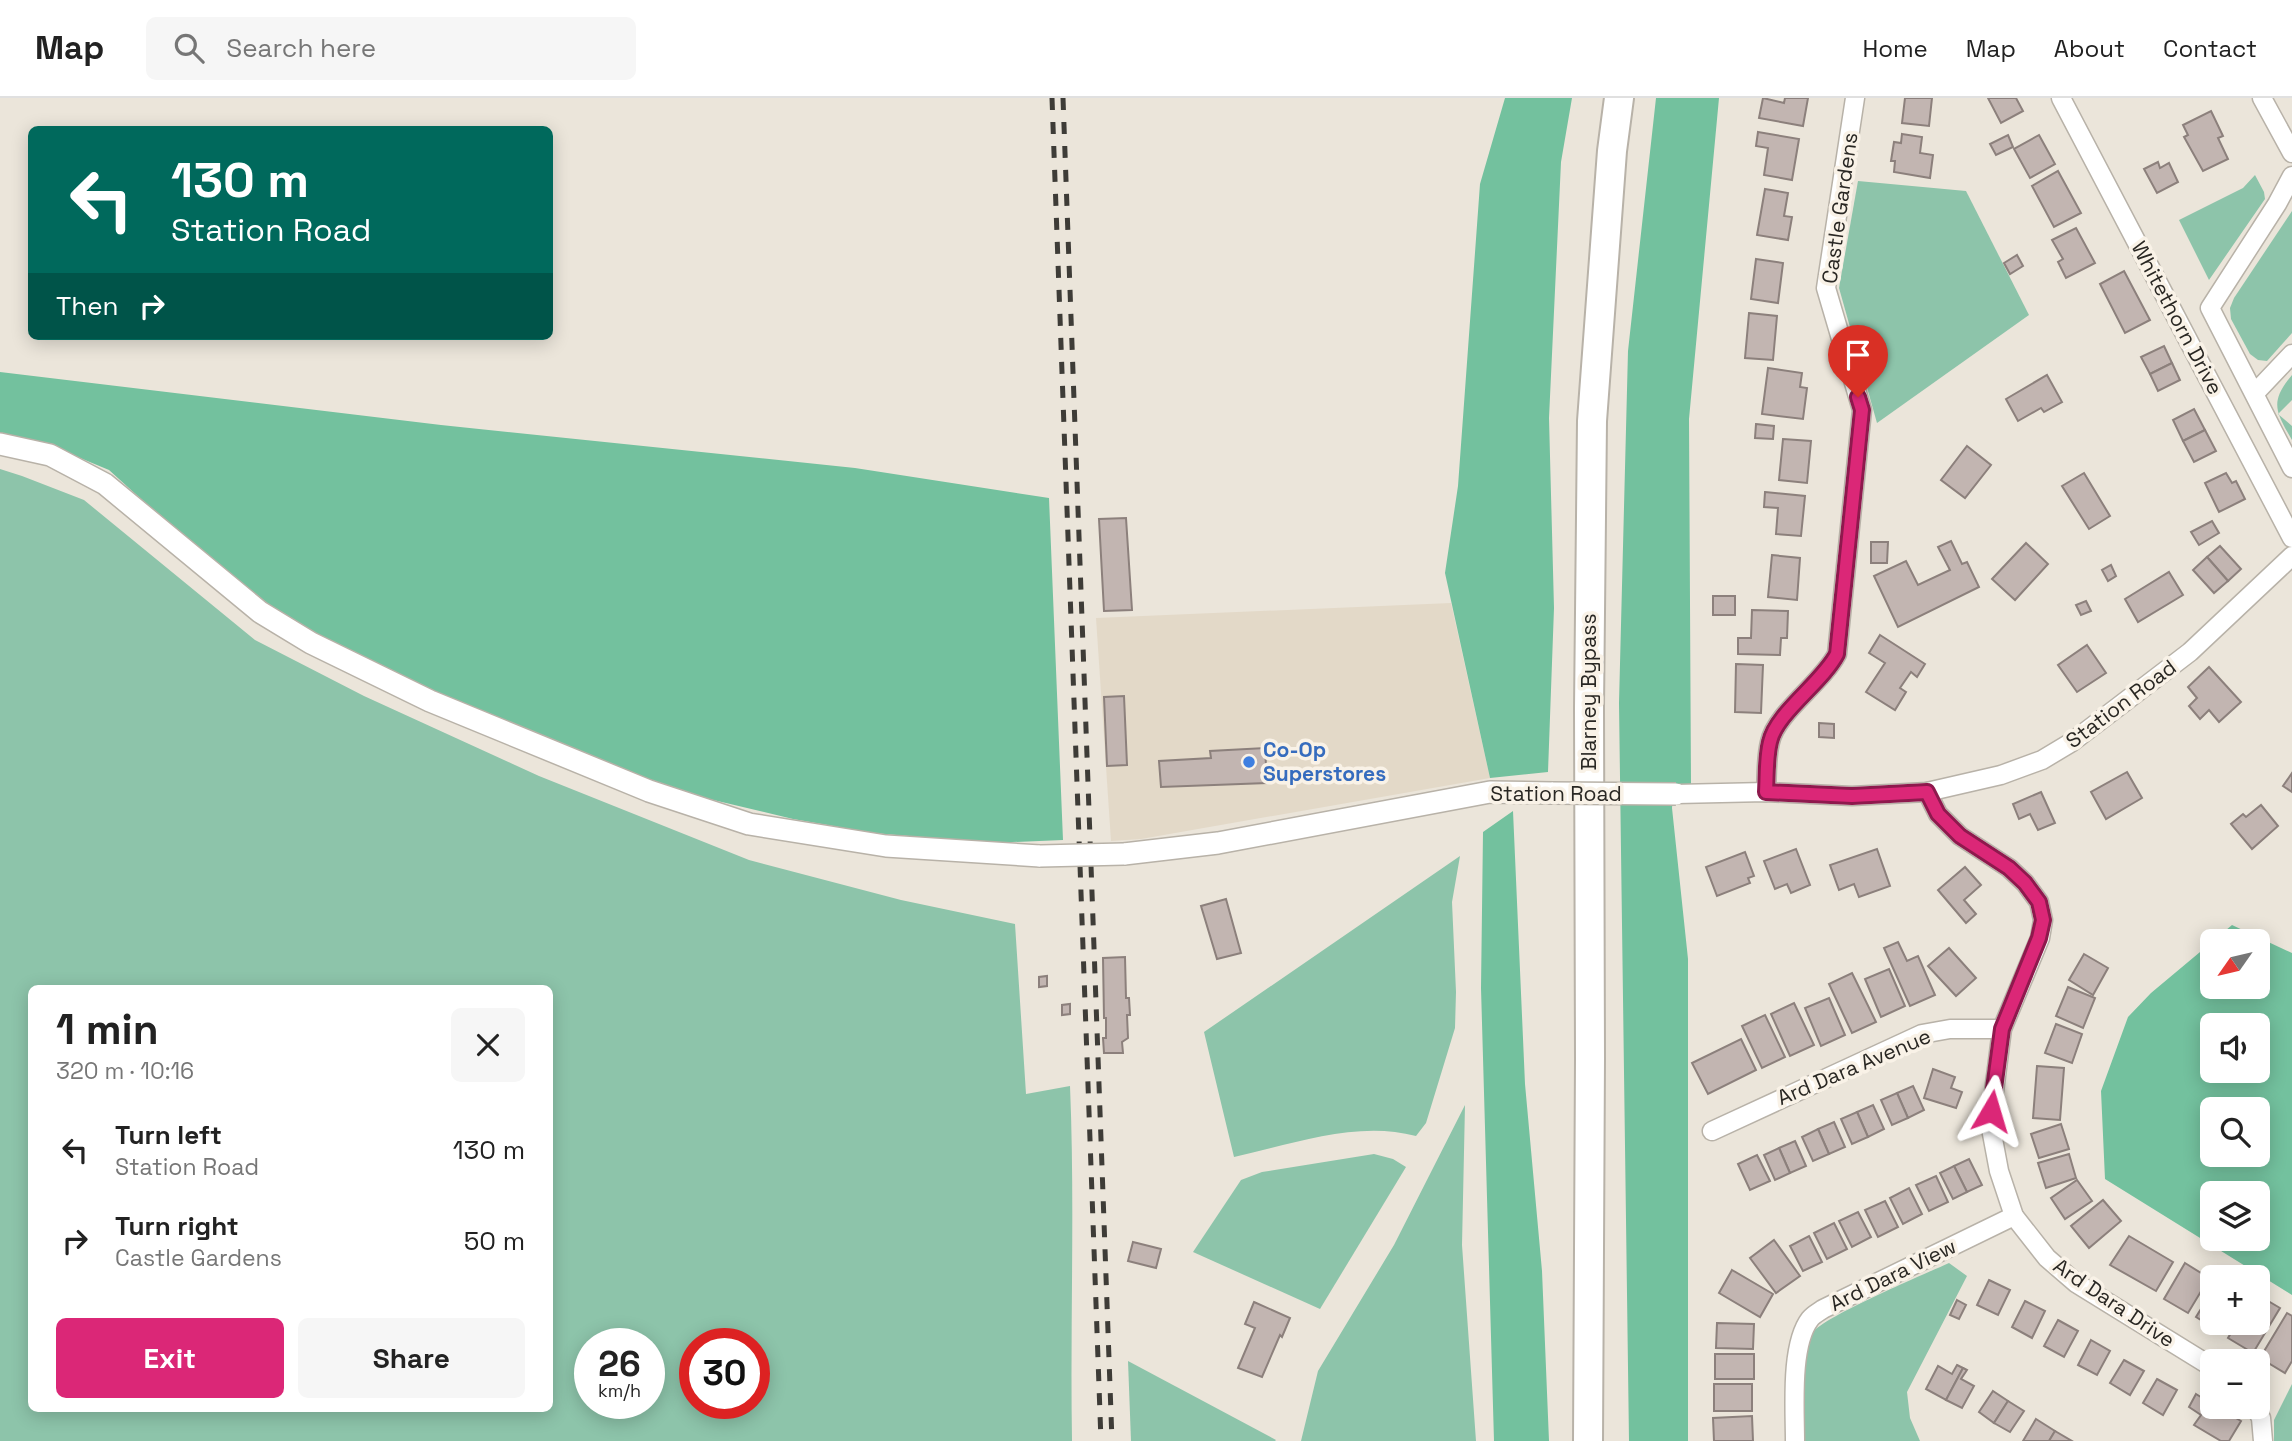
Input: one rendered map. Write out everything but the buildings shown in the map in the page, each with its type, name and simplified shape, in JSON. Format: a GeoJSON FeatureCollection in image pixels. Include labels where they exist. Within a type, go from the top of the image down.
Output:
{"type":"FeatureCollection","features":[{"type":"Feature","properties":{"kind":"highway","name":"Blarney Bypass"},"geometry":{"type":"LineString","coordinates":[[1588,1441],[1592,421],[1612,151],[1619,98]]}},
{"type":"Feature","properties":{"kind":"street","name":"Castle Gardens"},"geometry":{"type":"LineString","coordinates":[[1766,792],[1770,740],[1785,715],[1829,670],[1837,654],[1862,410],[1826,288],[1855,98]]}},
{"type":"Feature","properties":{"kind":"street","name":"Whitethorn Drive"},"geometry":{"type":"LineString","coordinates":[[2061,98],[2292,538]]}},
{"type":"Feature","properties":{"kind":"street"},"geometry":{"type":"LineString","coordinates":[[2262,98],[2292,153]]}},
{"type":"Feature","properties":{"kind":"street"},"geometry":{"type":"LineString","coordinates":[[2292,176],[2210,308],[2292,468]]}},
{"type":"Feature","properties":{"kind":"street"},"geometry":{"type":"LineString","coordinates":[[2255,393],[2292,354]]}},
{"type":"Feature","properties":{"kind":"street","name":"Station Road"},"geometry":{"type":"LineString","coordinates":[[0,444],[50,455],[105,484],[260,612],[311,643],[430,701],[649,791],[763,827],[886,846],[1040,856],[1124,854],[1219,843],[1490,792],[1766,792],[1852,796],[1927,792],[2001,775],[2042,760],[2072,742],[2190,652],[2292,556]]}},
{"type":"Feature","properties":{"kind":"street","name":"Ard Dara Drive"},"geometry":{"type":"LineString","coordinates":[[1927,792],[1938,814],[1960,836],[2009,868],[2025,883],[2039,902],[2043,920],[2039,938],[2002,1029],[1990,1123],[1999,1171],[2014,1216],[2053,1264],[2076,1283],[2200,1360]]}},
{"type":"Feature","properties":{"kind":"street","name":"Ard Dara Avenue"},"geometry":{"type":"LineString","coordinates":[[1712,1131],[1922,1034],[1950,1029],[2002,1029]]}},
{"type":"Feature","properties":{"kind":"street","name":"Ard Dara View"},"geometry":{"type":"LineString","coordinates":[[1795,1441],[1794,1378],[1802,1333],[1811,1318],[1823,1309],[2014,1216]]}},
{"type":"Feature","properties":{"kind":"street"},"geometry":{"type":"LineString","coordinates":[[2261,1419],[2263,1441]]}},
{"type":"Feature","properties":{"kind":"shaded area"},"geometry":{"type":"Polygon","coordinates":[[[1451,603],[1490,778],[1141,839],[1111,841],[1096,618],[1451,603]]]}},
{"type":"Feature","properties":{"kind":"green space"},"geometry":{"type":"Polygon","coordinates":[[[1505,98],[1572,98],[1561,162],[1549,418],[1554,608],[1548,772],[1490,778],[1445,573],[1458,486],[1480,184],[1505,98]]]}},
{"type":"Feature","properties":{"kind":"green space"},"geometry":{"type":"Polygon","coordinates":[[[1656,98],[1719,98],[1689,419],[1691,784],[1674,784],[1672,808],[1688,959],[1688,1441],[1629,1441],[1619,703],[1628,351],[1656,98]]]}},
{"type":"Feature","properties":{"kind":"green space"},"geometry":{"type":"Polygon","coordinates":[[[2255,175],[2265,199],[2209,280],[2179,220],[2243,188],[2255,175]]]}},
{"type":"Feature","properties":{"kind":"green space"},"geometry":{"type":"Polygon","coordinates":[[[1858,181],[1966,191],[2029,315],[1877,423],[1839,288],[1858,181]]]}},
{"type":"Feature","properties":{"kind":"green space"},"geometry":{"type":"Polygon","coordinates":[[[2292,211],[2292,333],[2267,361],[2258,360],[2250,354],[2231,319],[2230,308],[2292,211]]]}},
{"type":"Feature","properties":{"kind":"green space"},"geometry":{"type":"Polygon","coordinates":[[[0,372],[441,425],[855,468],[1049,498],[1063,840],[990,843],[873,833],[793,819],[688,794],[576,751],[384,670],[271,609],[183,537],[109,470],[44,443],[0,433],[0,372]]]}},
{"type":"Feature","properties":{"kind":"green space"},"geometry":{"type":"Polygon","coordinates":[[[2292,375],[2292,400],[2279,413],[2277,407],[2280,393],[2292,375]]]}},
{"type":"Feature","properties":{"kind":"green space"},"geometry":{"type":"Polygon","coordinates":[[[2279,415],[2292,426],[2292,440],[2282,422],[2279,415]]]}},
{"type":"Feature","properties":{"kind":"green space"},"geometry":{"type":"Polygon","coordinates":[[[0,469],[84,500],[255,640],[364,696],[539,776],[749,860],[901,900],[1015,924],[1026,1094],[1070,1086],[1072,1441],[0,1441],[0,469]]]}},
{"type":"Feature","properties":{"kind":"green space"},"geometry":{"type":"Polygon","coordinates":[[[1513,811],[1525,1084],[1542,1271],[1549,1441],[1494,1441],[1481,988],[1483,832],[1513,811]]]}},
{"type":"Feature","properties":{"kind":"green space"},"geometry":{"type":"Polygon","coordinates":[[[1460,856],[1452,902],[1455,1028],[1426,1123],[1416,1136],[1394,1132],[1348,1132],[1234,1157],[1204,1032],[1460,856]]]}},
{"type":"Feature","properties":{"kind":"green space"},"geometry":{"type":"Polygon","coordinates":[[[2270,943],[2292,953],[2292,1295],[2270,1281],[2270,1265],[2244,1265],[2221,1251],[2270,1251],[2270,1181],[2200,1181],[2200,1238],[2105,1179],[2101,1091],[2128,1017],[2151,993],[2200,952],[2200,999],[2270,999],[2270,943]]]}},
{"type":"Feature","properties":{"kind":"green space"},"geometry":{"type":"Polygon","coordinates":[[[1465,1105],[1462,1245],[1476,1441],[1301,1441],[1318,1371],[1394,1245],[1465,1105]]]}},
{"type":"Feature","properties":{"kind":"green space"},"geometry":{"type":"Polygon","coordinates":[[[1374,1154],[1393,1159],[1406,1167],[1320,1309],[1193,1252],[1241,1180],[1262,1172],[1374,1154]]]}},
{"type":"Feature","properties":{"kind":"green space"},"geometry":{"type":"Polygon","coordinates":[[[1949,1263],[1967,1276],[1907,1392],[1910,1418],[1920,1441],[1805,1441],[1803,1370],[1811,1334],[1834,1317],[1949,1263]]]}},
{"type":"Feature","properties":{"kind":"green space"},"geometry":{"type":"Polygon","coordinates":[[[1128,1361],[1276,1440],[1131,1441],[1128,1361]]]}},
{"type":"Feature","properties":{"kind":"green space"},"geometry":{"type":"Polygon","coordinates":[[[2292,1384],[2292,1441],[2274,1441],[2274,1420],[2292,1384]]]}},
{"type":"Feature","properties":{"kind":"railway"},"geometry":{"type":"LineString","coordinates":[[1052,98],[1101,1441]]}},
{"type":"Feature","properties":{"kind":"railway"},"geometry":{"type":"LineString","coordinates":[[1063,98],[1112,1441]]}},
{"type":"Feature","properties":{"kind":"place","name":"Co-Op Superstores"},"geometry":{"type":"Point","coordinates":[1249,762]}},
{"type":"Feature","properties":{"kind":"route"},"geometry":{"type":"LineString","coordinates":[[1858,397],[1862,410],[1837,654],[1829,670],[1785,715],[1770,740],[1766,792],[1852,796],[1927,792],[1938,814],[1960,836],[2009,868],[2039,902],[2043,920],[2039,938],[2002,1029],[1991,1111]]}}]}
